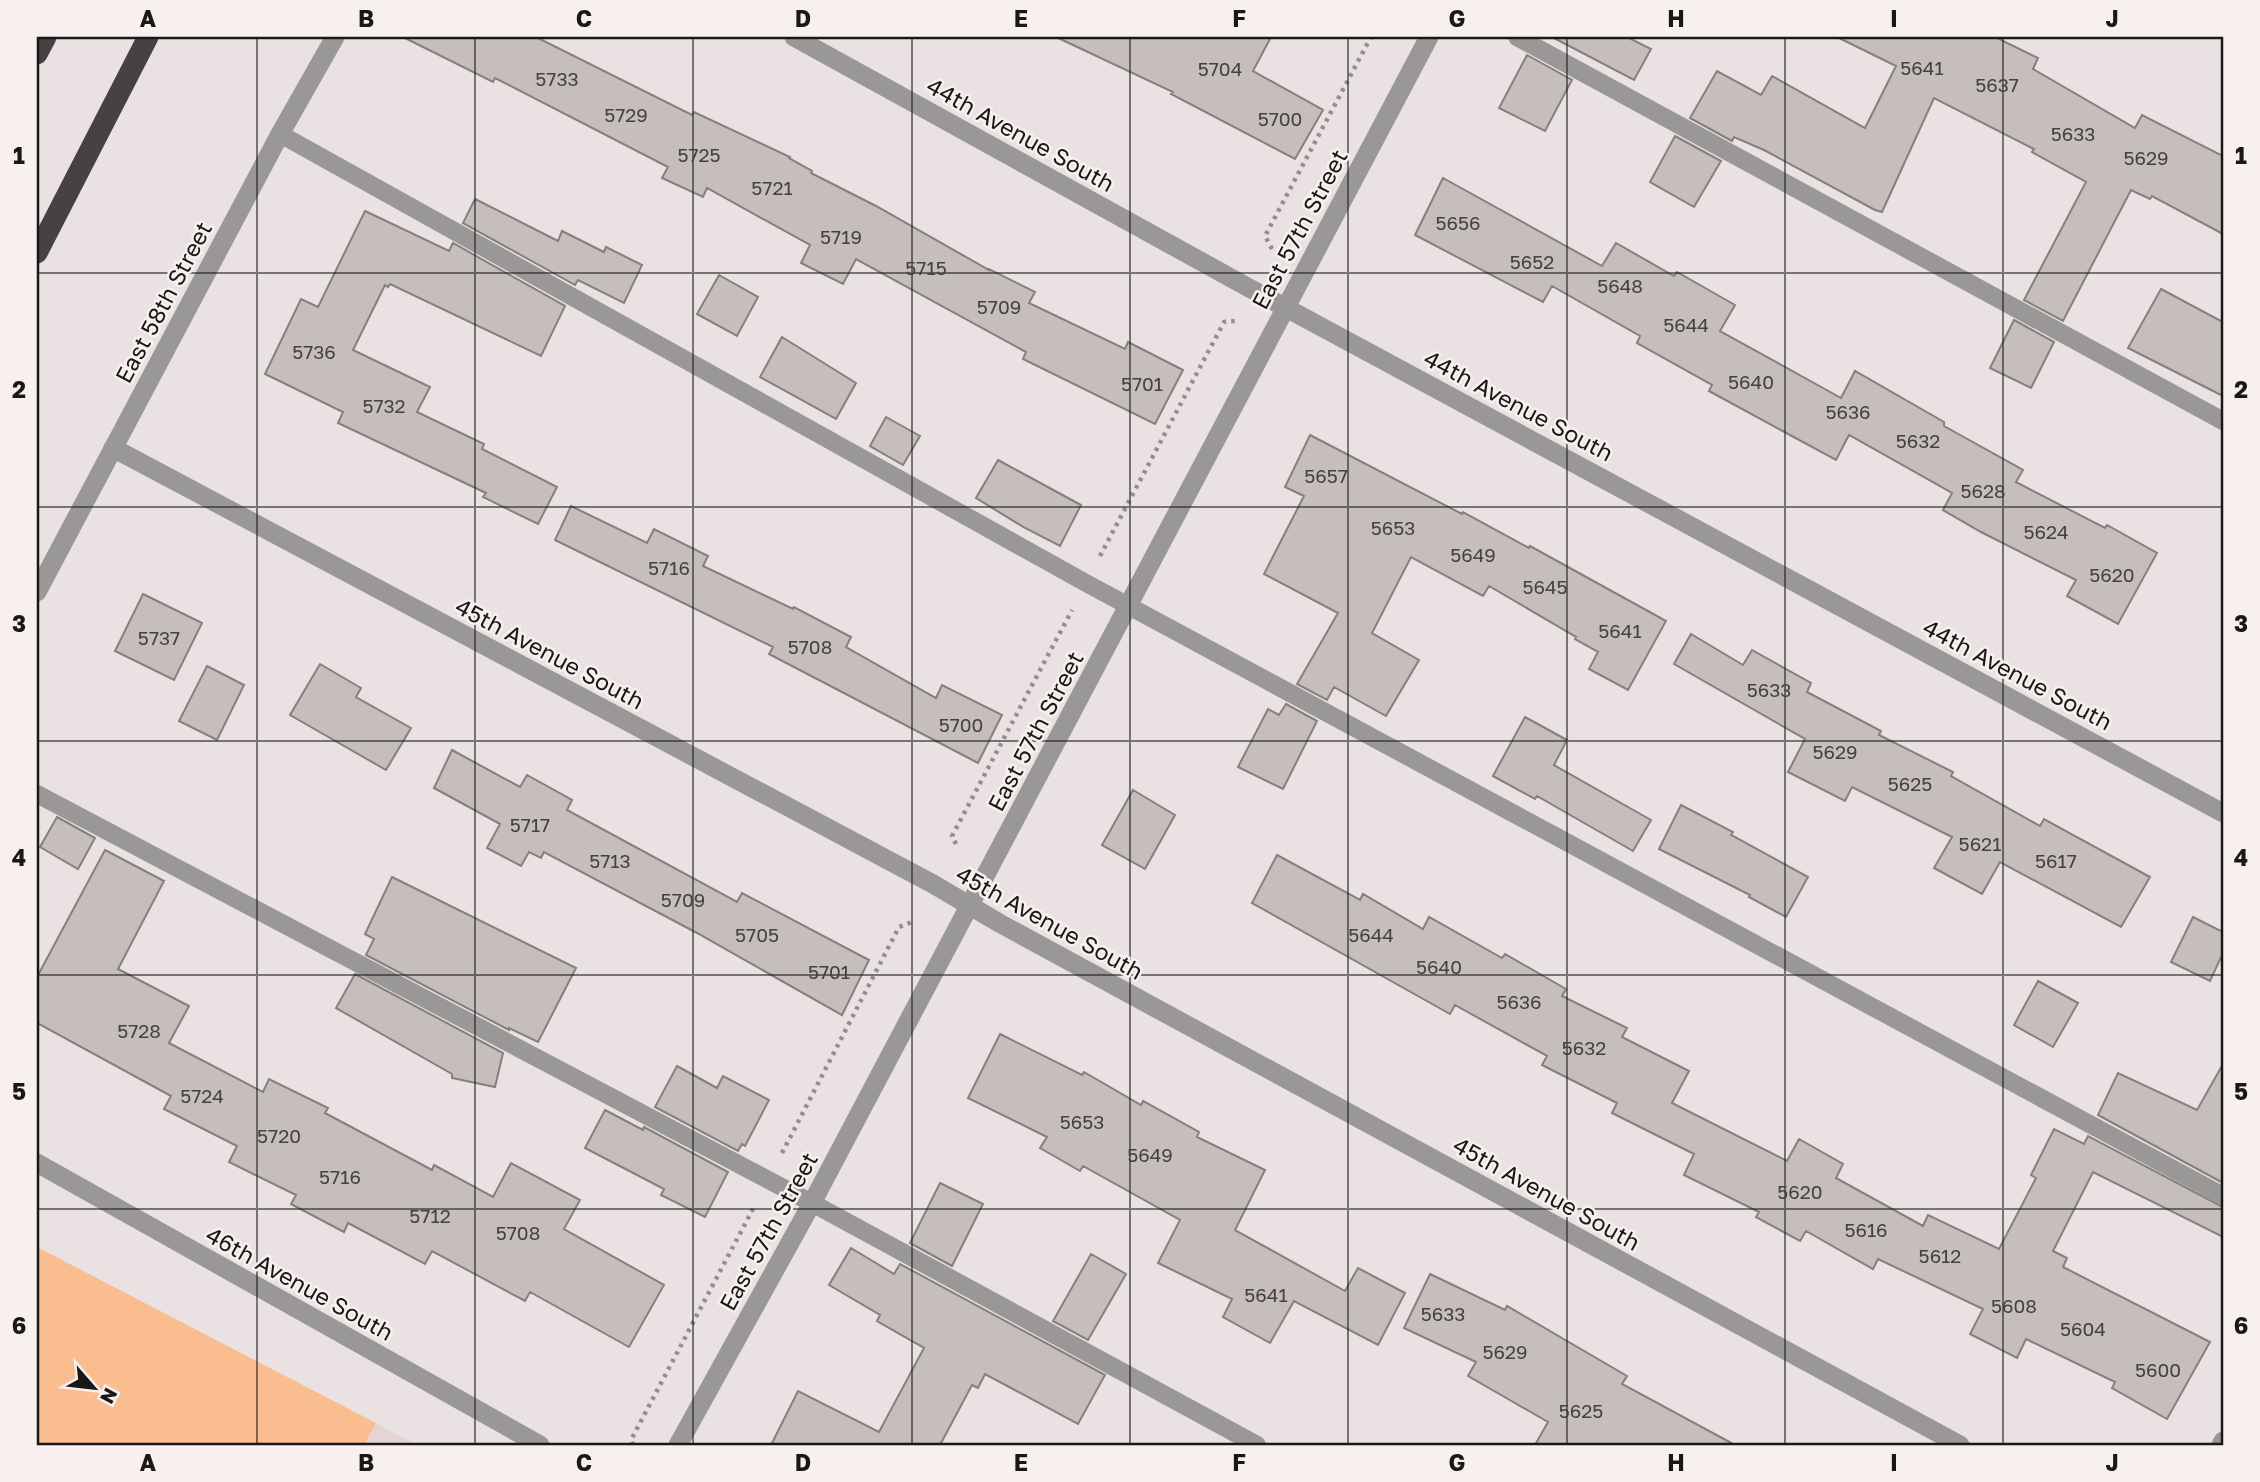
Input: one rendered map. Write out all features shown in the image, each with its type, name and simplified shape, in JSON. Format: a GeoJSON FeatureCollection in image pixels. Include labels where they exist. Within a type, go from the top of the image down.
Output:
{"type":"FeatureCollection","features":[{"type":"Feature","properties":{"kind":"highway"},"geometry":{"type":"LineString","coordinates":[[37,54],[46,37]]}},
{"type":"Feature","properties":{"kind":"highway"},"geometry":{"type":"LineString","coordinates":[[37,253],[148,37]]}},
{"type":"Feature","properties":{"kind":"street","name":"East 58th Street"},"geometry":{"type":"LineString","coordinates":[[37,592],[280,134],[335,37]]}},
{"type":"Feature","properties":{"kind":"street","name":"44th Avenue South"},"geometry":{"type":"LineString","coordinates":[[794,37],[2223,813]]}},
{"type":"Feature","properties":{"kind":"street","name":"East 57th Street"},"geometry":{"type":"LineString","coordinates":[[678,1445],[812,1203],[1429,37]]}},
{"type":"Feature","properties":{"kind":"street","name":"45th Avenue South"},"geometry":{"type":"LineString","coordinates":[[113,448],[970,906],[1960,1445]]}},
{"type":"Feature","properties":{"kind":"street","name":"46th Avenue South"},"geometry":{"type":"LineString","coordinates":[[37,1163],[540,1445]]}},
{"type":"Feature","properties":{"kind":"lane"},"geometry":{"type":"LineString","coordinates":[[1517,37],[2223,421]]}},
{"type":"Feature","properties":{"kind":"lane"},"geometry":{"type":"LineString","coordinates":[[280,134],[1129,606],[2223,1196]]}},
{"type":"Feature","properties":{"kind":"lane"},"geometry":{"type":"LineString","coordinates":[[37,794],[812,1203],[1257,1445]]}},
{"type":"Feature","properties":{"kind":"path"},"geometry":{"type":"LineString","coordinates":[[1272,248],[1265,236],[1370,37]]}},
{"type":"Feature","properties":{"kind":"shaded area"},"geometry":{"type":"Polygon","coordinates":[[[37,1247],[376,1423],[364,1445],[37,1445],[37,1247]]]}},
{"type":"Feature","properties":{"kind":"shaded area"},"geometry":{"type":"Polygon","coordinates":[[[376,1423],[417,1445],[364,1445],[376,1423]]]}},
{"type":"Feature","properties":{"kind":"building"},"geometry":{"type":"Polygon","coordinates":[[[403,37],[536,37],[692,115],[694,112],[790,157],[812,171],[811,173],[876,206],[989,270],[1035,292],[1029,303],[1125,349],[1128,342],[1183,370],[1155,424],[1023,359],[1026,352],[856,259],[843,284],[801,263],[810,245],[707,188],[703,197],[662,178],[668,167],[495,78],[493,82],[403,37]]]}},
{"type":"Feature","properties":{"kind":"building"},"geometry":{"type":"Polygon","coordinates":[[[1056,37],[1271,37],[1253,71],[1323,110],[1295,159],[1171,94],[1173,92],[1056,37]]]}},
{"type":"Feature","properties":{"kind":"building"},"geometry":{"type":"Polygon","coordinates":[[[1552,37],[1627,37],[1651,49],[1634,80],[1552,37]]]}},
{"type":"Feature","properties":{"kind":"building"},"geometry":{"type":"Polygon","coordinates":[[[1837,37],[1995,37],[2038,58],[2033,69],[2135,128],[2142,115],[2223,156],[2223,234],[2152,196],[2150,199],[2131,190],[2063,321],[2024,300],[2086,182],[2032,152],[2034,149],[1934,98],[1882,212],[1764,150],[1734,137],[1732,141],[1690,118],[1717,71],[1761,95],[1772,76],[1865,128],[1896,66],[1837,37]]]}},
{"type":"Feature","properties":{"kind":"building"},"geometry":{"type":"Polygon","coordinates":[[[1527,55],[1572,80],[1545,131],[1499,108],[1527,55]]]}},
{"type":"Feature","properties":{"kind":"building"},"geometry":{"type":"Polygon","coordinates":[[[1675,136],[1721,161],[1694,207],[1650,182],[1675,136]]]}},
{"type":"Feature","properties":{"kind":"building"},"geometry":{"type":"Polygon","coordinates":[[[1443,178],[1602,266],[1616,243],[1674,276],[1677,272],[1735,305],[1720,331],[1841,398],[1855,371],[1944,422],[1944,426],[2023,470],[2016,482],[2105,528],[2107,525],[2157,553],[2118,624],[2067,596],[2076,580],[1943,510],[1952,493],[1849,435],[1836,460],[1709,391],[1712,385],[1637,343],[1640,336],[1552,286],[1543,302],[1415,235],[1443,178]]]}},
{"type":"Feature","properties":{"kind":"building"},"geometry":{"type":"Polygon","coordinates":[[[475,199],[558,241],[562,231],[604,252],[606,247],[642,265],[624,303],[578,280],[575,285],[463,223],[475,199]]]}},
{"type":"Feature","properties":{"kind":"building"},"geometry":{"type":"Polygon","coordinates":[[[365,211],[449,251],[453,243],[565,306],[541,356],[390,284],[388,287],[385,285],[353,350],[430,387],[417,412],[484,444],[482,449],[557,487],[538,524],[483,497],[486,493],[338,423],[343,412],[265,374],[301,299],[318,307],[365,211]]]}},
{"type":"Feature","properties":{"kind":"building"},"geometry":{"type":"Polygon","coordinates":[[[719,275],[758,297],[737,336],[697,314],[719,275]]]}},
{"type":"Feature","properties":{"kind":"building"},"geometry":{"type":"Polygon","coordinates":[[[2161,289],[2223,322],[2223,396],[2128,348],[2161,289]]]}},
{"type":"Feature","properties":{"kind":"building"},"geometry":{"type":"Polygon","coordinates":[[[2014,320],[2054,342],[2031,388],[1990,368],[2014,320]]]}},
{"type":"Feature","properties":{"kind":"building"},"geometry":{"type":"Polygon","coordinates":[[[782,337],[856,383],[836,419],[760,377],[782,337]]]}},
{"type":"Feature","properties":{"kind":"building"},"geometry":{"type":"Polygon","coordinates":[[[886,417],[920,436],[903,465],[870,446],[886,417]]]}},
{"type":"Feature","properties":{"kind":"building"},"geometry":{"type":"Polygon","coordinates":[[[1310,435],[1529,548],[1530,546],[1666,621],[1628,690],[1589,669],[1598,652],[1575,639],[1576,637],[1489,586],[1483,596],[1411,557],[1372,633],[1419,660],[1386,716],[1334,687],[1327,700],[1297,684],[1338,613],[1264,574],[1304,496],[1285,487],[1310,435]]]}},
{"type":"Feature","properties":{"kind":"building"},"geometry":{"type":"Polygon","coordinates":[[[998,460],[1081,505],[1060,546],[976,498],[998,460]]]}},
{"type":"Feature","properties":{"kind":"building"},"geometry":{"type":"Polygon","coordinates":[[[571,506],[647,543],[654,529],[708,556],[703,566],[793,609],[794,607],[851,637],[846,647],[936,698],[942,685],[1002,715],[978,763],[769,654],[773,647],[555,540],[571,506]]]}},
{"type":"Feature","properties":{"kind":"building"},"geometry":{"type":"Polygon","coordinates":[[[143,594],[202,623],[174,680],[115,651],[143,594]]]}},
{"type":"Feature","properties":{"kind":"building"},"geometry":{"type":"Polygon","coordinates":[[[1691,634],[1743,665],[1752,650],[1811,683],[1807,692],[1881,731],[1879,735],[1953,772],[1951,776],[2040,826],[2044,819],[2150,877],[2121,927],[2000,862],[1982,894],[1934,868],[1952,837],[1852,787],[1845,801],[1788,772],[1805,739],[1674,664],[1691,634]]]}},
{"type":"Feature","properties":{"kind":"building"},"geometry":{"type":"Polygon","coordinates":[[[320,664],[361,688],[356,697],[411,728],[386,770],[290,715],[320,664]]]}},
{"type":"Feature","properties":{"kind":"building"},"geometry":{"type":"Polygon","coordinates":[[[207,666],[244,685],[217,740],[179,721],[207,666]]]}},
{"type":"Feature","properties":{"kind":"building"},"geometry":{"type":"Polygon","coordinates":[[[1286,704],[1317,721],[1283,789],[1238,767],[1268,709],[1279,715],[1286,704]]]}},
{"type":"Feature","properties":{"kind":"building"},"geometry":{"type":"Polygon","coordinates":[[[1525,717],[1567,740],[1554,765],[1651,820],[1633,851],[1537,796],[1535,799],[1493,776],[1525,717]]]}},
{"type":"Feature","properties":{"kind":"building"},"geometry":{"type":"Polygon","coordinates":[[[452,750],[520,787],[527,775],[572,800],[567,810],[737,902],[742,893],[869,960],[842,1015],[697,933],[544,852],[541,858],[529,852],[521,866],[487,848],[500,824],[434,788],[452,750]]]}},
{"type":"Feature","properties":{"kind":"building"},"geometry":{"type":"Polygon","coordinates":[[[1133,790],[1175,815],[1145,869],[1102,845],[1133,790]]]}},
{"type":"Feature","properties":{"kind":"building"},"geometry":{"type":"Polygon","coordinates":[[[1681,805],[1733,832],[1731,835],[1808,877],[1786,917],[1749,897],[1750,895],[1659,849],[1681,805]]]}},
{"type":"Feature","properties":{"kind":"building"},"geometry":{"type":"Polygon","coordinates":[[[57,817],[95,838],[78,869],[40,847],[57,817]]]}},
{"type":"Feature","properties":{"kind":"building"},"geometry":{"type":"Polygon","coordinates":[[[105,850],[164,881],[118,969],[189,1006],[169,1043],[263,1092],[269,1079],[328,1108],[325,1113],[432,1170],[434,1165],[493,1197],[511,1163],[580,1200],[564,1229],[664,1285],[629,1347],[530,1292],[525,1301],[432,1251],[425,1264],[348,1223],[344,1232],[291,1204],[296,1195],[229,1162],[237,1146],[164,1109],[171,1096],[37,1023],[37,977],[105,850]]]}},
{"type":"Feature","properties":{"kind":"building"},"geometry":{"type":"Polygon","coordinates":[[[1277,855],[1360,900],[1363,894],[1423,929],[1429,917],[1502,958],[1505,954],[1566,989],[1562,996],[1627,1028],[1622,1037],[1689,1071],[1672,1103],[1787,1161],[1799,1139],[1843,1164],[1836,1178],[1923,1226],[1928,1215],[1999,1249],[2036,1178],[2031,1175],[2054,1129],[2084,1144],[2088,1136],[2223,1207],[2223,1237],[2093,1172],[2053,1251],[2067,1258],[2063,1267],[2210,1342],[2167,1419],[2112,1388],[2115,1382],[2026,1339],[2017,1358],[1970,1334],[1983,1309],[1878,1259],[1873,1269],[1806,1231],[1800,1241],[1756,1217],[1759,1212],[1684,1175],[1694,1154],[1612,1113],[1617,1103],[1542,1065],[1547,1056],[1455,1005],[1450,1014],[1252,903],[1277,855]]]}},
{"type":"Feature","properties":{"kind":"building"},"geometry":{"type":"Polygon","coordinates":[[[392,877],[576,968],[538,1042],[509,1030],[366,955],[374,939],[365,934],[392,877]]]}},
{"type":"Feature","properties":{"kind":"building"},"geometry":{"type":"Polygon","coordinates":[[[2193,917],[2223,932],[2223,953],[2210,981],[2171,962],[2193,917]]]}},
{"type":"Feature","properties":{"kind":"building"},"geometry":{"type":"Polygon","coordinates":[[[355,974],[503,1053],[495,1087],[452,1078],[452,1074],[336,1008],[355,974]]]}},
{"type":"Feature","properties":{"kind":"building"},"geometry":{"type":"Polygon","coordinates":[[[2038,981],[2078,1003],[2053,1047],[2014,1025],[2038,981]]]}},
{"type":"Feature","properties":{"kind":"building"},"geometry":{"type":"Polygon","coordinates":[[[1000,1034],[1082,1075],[1084,1072],[1141,1105],[1143,1101],[1199,1132],[1197,1137],[1265,1170],[1235,1230],[1345,1291],[1358,1268],[1405,1293],[1378,1345],[1294,1301],[1270,1343],[1223,1317],[1232,1299],[1158,1263],[1180,1220],[1083,1166],[1080,1171],[1040,1148],[1047,1137],[968,1098],[1000,1034]]]}},
{"type":"Feature","properties":{"kind":"building"},"geometry":{"type":"Polygon","coordinates":[[[2223,1064],[2223,1183],[2098,1115],[2118,1073],[2197,1110],[2223,1064]]]}},
{"type":"Feature","properties":{"kind":"building"},"geometry":{"type":"Polygon","coordinates":[[[677,1066],[717,1088],[723,1076],[769,1100],[745,1146],[742,1144],[738,1151],[655,1107],[677,1066]]]}},
{"type":"Feature","properties":{"kind":"building"},"geometry":{"type":"Polygon","coordinates":[[[605,1110],[643,1130],[644,1127],[728,1172],[705,1217],[661,1195],[664,1189],[585,1148],[605,1110]]]}},
{"type":"Feature","properties":{"kind":"building"},"geometry":{"type":"Polygon","coordinates":[[[940,1183],[983,1204],[952,1266],[910,1243],[940,1183]]]}},
{"type":"Feature","properties":{"kind":"building"},"geometry":{"type":"Polygon","coordinates":[[[851,1248],[894,1274],[900,1264],[1105,1375],[1078,1424],[985,1374],[978,1388],[972,1385],[940,1445],[771,1445],[798,1391],[879,1432],[924,1348],[877,1321],[880,1315],[829,1285],[851,1248]]]}},
{"type":"Feature","properties":{"kind":"building"},"geometry":{"type":"Polygon","coordinates":[[[1091,1254],[1126,1274],[1088,1340],[1053,1321],[1091,1254]]]}},
{"type":"Feature","properties":{"kind":"building"},"geometry":{"type":"Polygon","coordinates":[[[1430,1274],[1505,1310],[1507,1306],[1627,1376],[1622,1384],[1735,1445],[1535,1445],[1548,1422],[1468,1376],[1476,1362],[1404,1328],[1430,1274]]]}}]}
